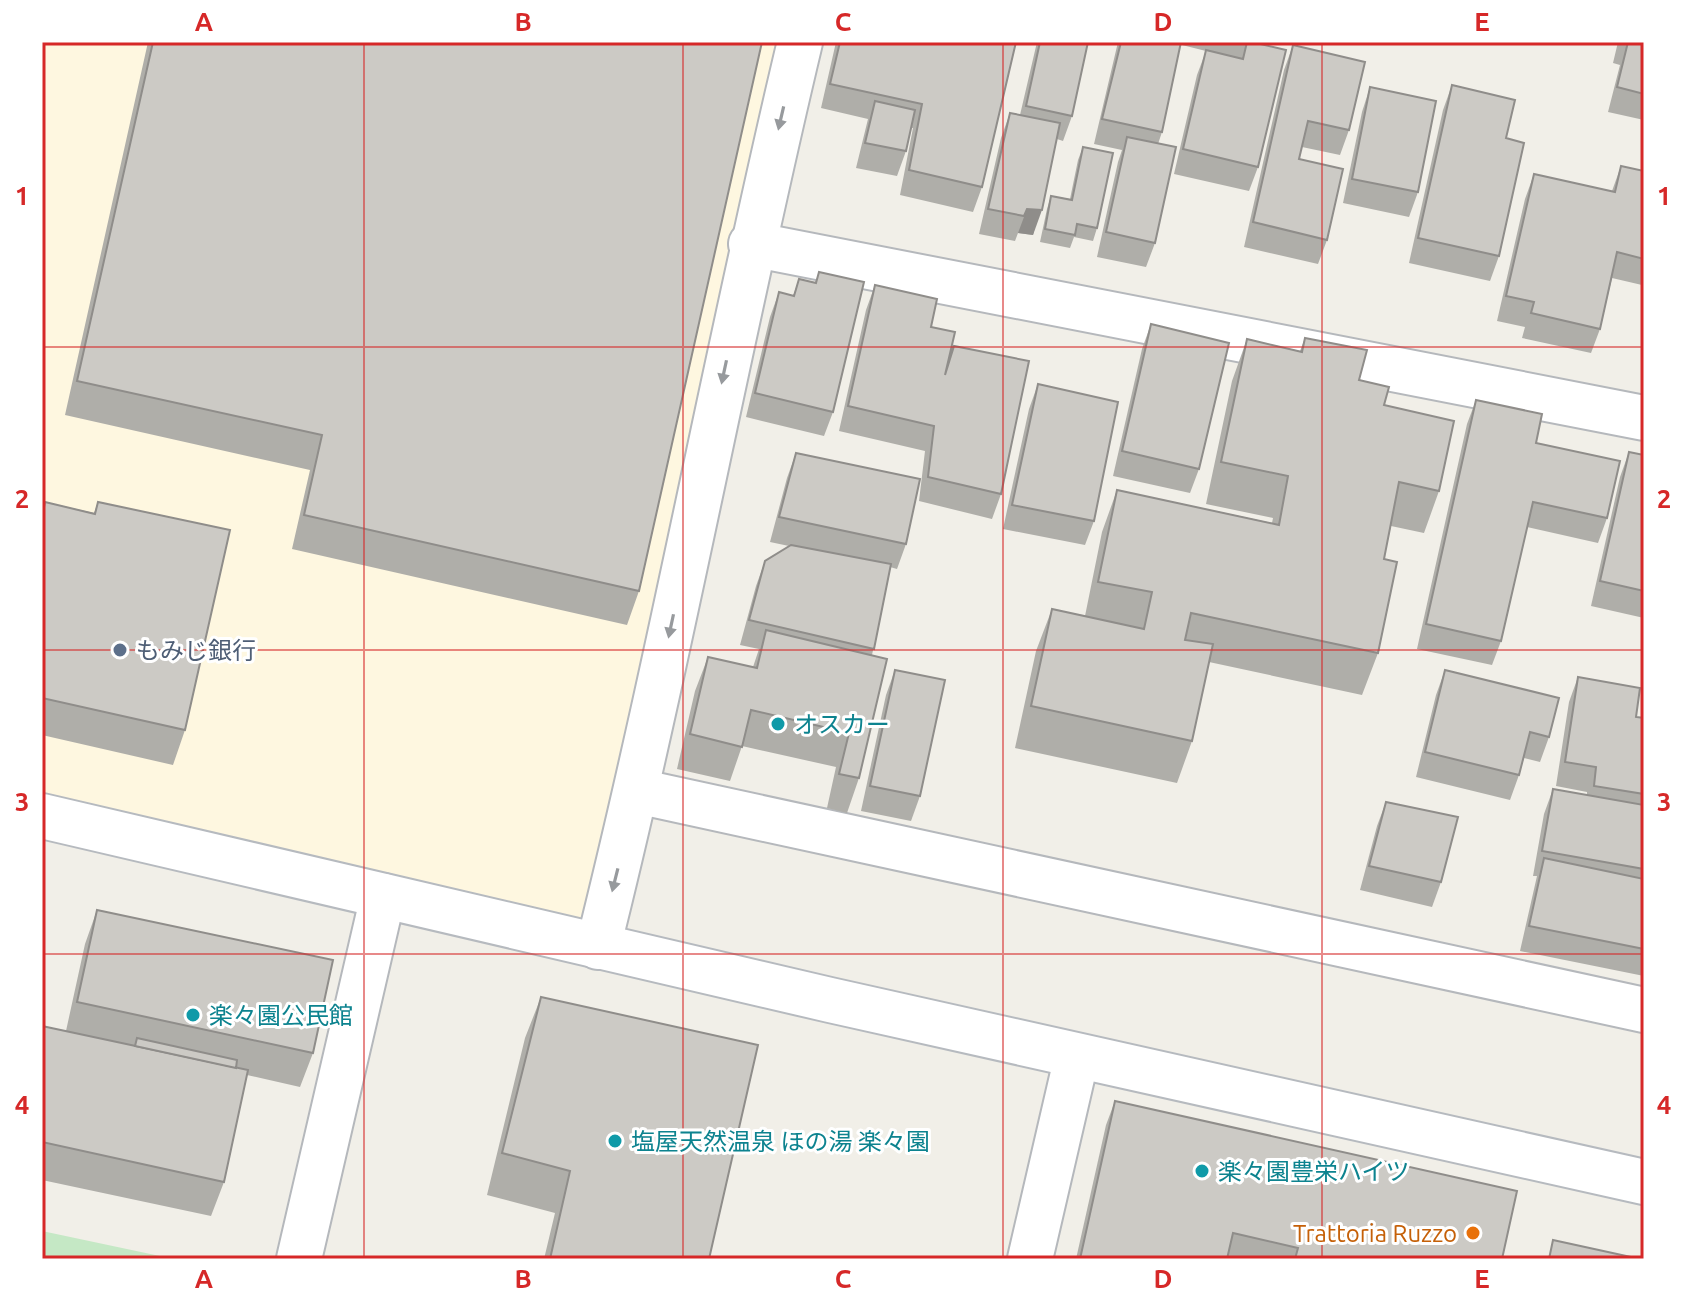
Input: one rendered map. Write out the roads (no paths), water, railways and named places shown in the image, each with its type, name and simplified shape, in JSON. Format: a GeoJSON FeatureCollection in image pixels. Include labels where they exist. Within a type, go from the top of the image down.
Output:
{"type":"FeatureCollection","features":[{"type":"Feature","properties":{"kind":"street"},"geometry":{"type":"LineString","coordinates":[[598,947],[637,791],[751,244],[800,42]]}},
{"type":"Feature","properties":{"kind":"street"},"geometry":{"type":"LineString","coordinates":[[751,244],[1644,418]]}},
{"type":"Feature","properties":{"kind":"street"},"geometry":{"type":"LineString","coordinates":[[637,791],[1644,1010]]}},
{"type":"Feature","properties":{"kind":"street"},"geometry":{"type":"LineString","coordinates":[[42,816],[598,947],[1644,1182]]}},
{"type":"Feature","properties":{"kind":"street"},"geometry":{"type":"LineString","coordinates":[[299,1259],[383,896]]}},
{"type":"Feature","properties":{"kind":"street"},"geometry":{"type":"LineString","coordinates":[[1030,1259],[1077,1056]]}},
{"type":"Feature","properties":{"kind":"place","name":"もみじ銀行"},"geometry":{"type":"Point","coordinates":[120,650]}},
{"type":"Feature","properties":{"kind":"place","name":"オスカー"},"geometry":{"type":"Point","coordinates":[778,724]}},
{"type":"Feature","properties":{"kind":"place","name":"楽々園公民館"},"geometry":{"type":"Point","coordinates":[193,1015]}},
{"type":"Feature","properties":{"kind":"place","name":"塩屋天然温泉 ほの湯 楽々園"},"geometry":{"type":"Point","coordinates":[615,1141]}},
{"type":"Feature","properties":{"kind":"place","name":"楽々園豊栄ハイツ"},"geometry":{"type":"Point","coordinates":[1202,1171]}},
{"type":"Feature","properties":{"kind":"place","name":"Trattoria Ruzzo"},"geometry":{"type":"Point","coordinates":[1473,1233]}}]}
